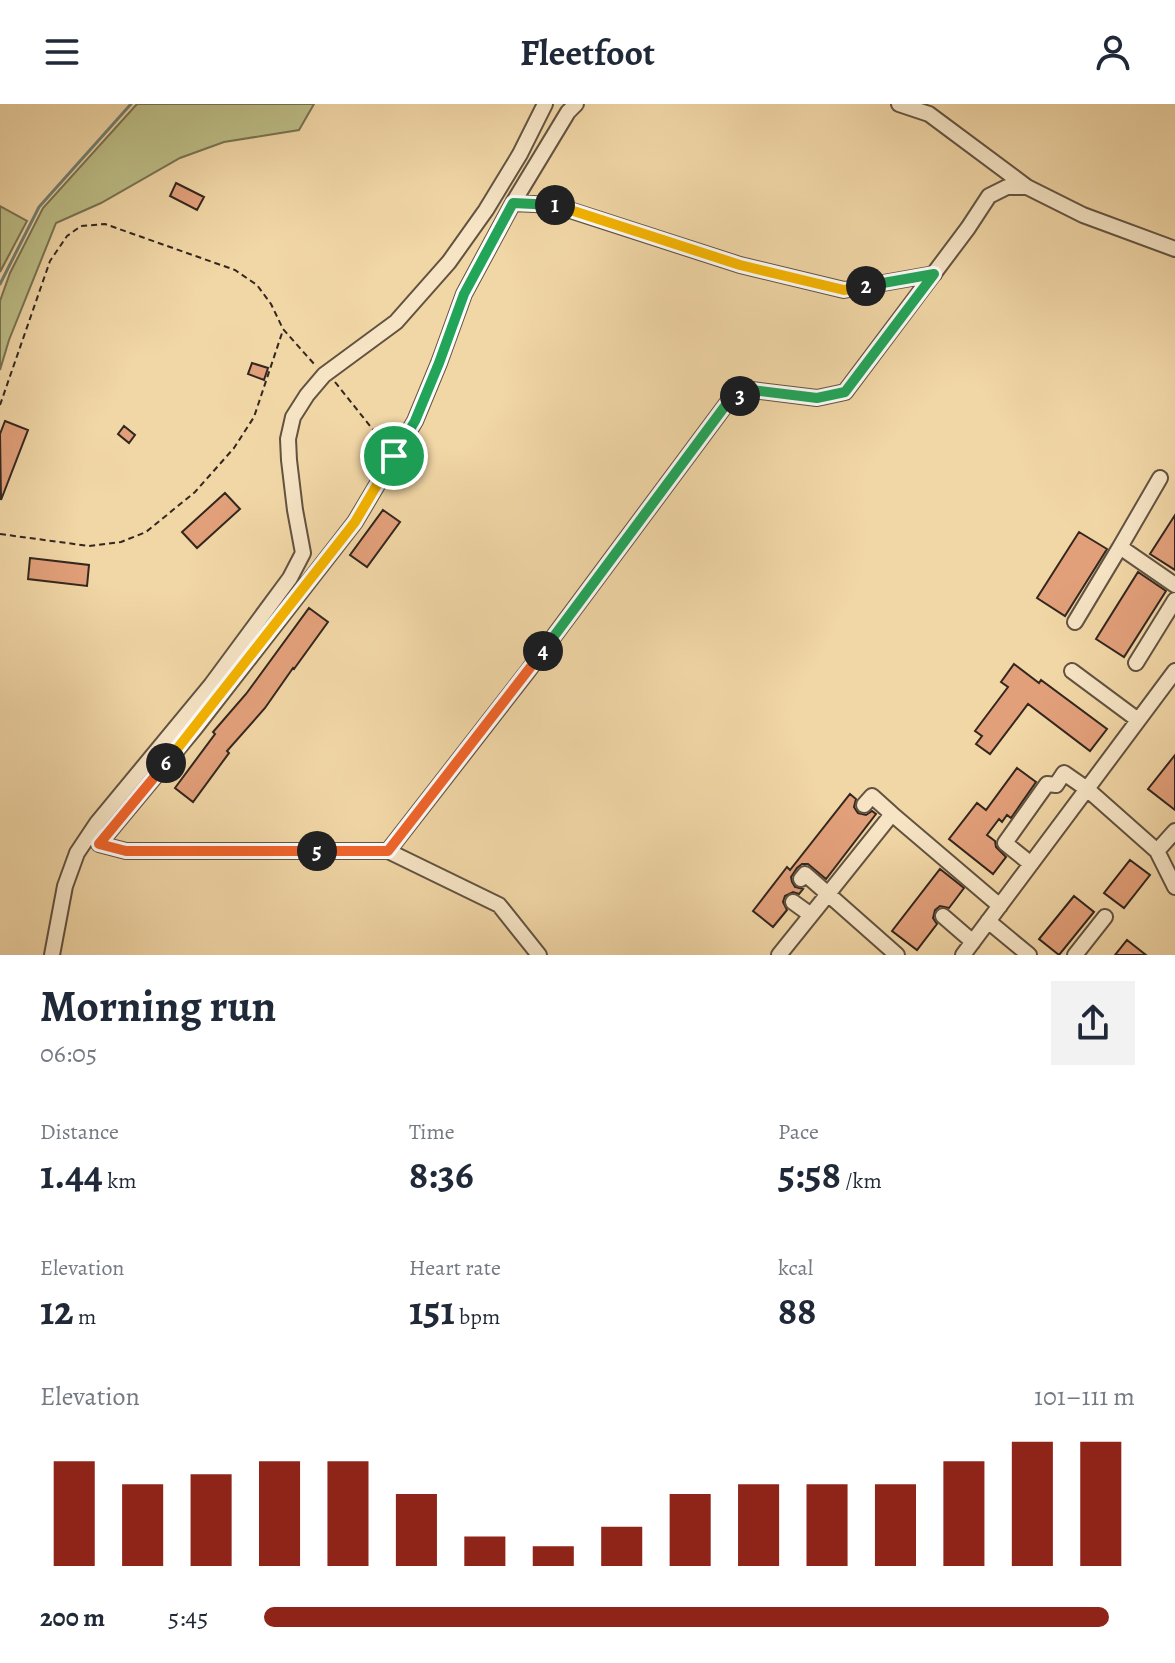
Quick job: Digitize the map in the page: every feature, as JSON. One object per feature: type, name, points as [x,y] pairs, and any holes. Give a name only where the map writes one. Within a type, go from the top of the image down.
[{"type":"street","points":[[52,955],[65,886],[77,853],[97,823],[211,685],[299,565],[303,553],[288,439],[293,417],[324,375],[396,322],[434,281],[486,210],[520,154],[545,104]]},
{"type":"street","points":[[539,955],[499,905],[388,851],[126,851],[99,844],[196,727],[355,522],[415,421],[464,294],[513,203],[568,112],[576,104]]},
{"type":"street","points":[[899,104],[929,114],[1027,187],[1083,215],[1175,249]]},
{"type":"street","points":[[388,851],[528,671],[728,402],[752,390],[817,398],[845,392],[989,196],[1007,187],[1027,187]]},
{"type":"street","points":[[513,203],[554,205],[740,265],[844,290],[934,274]]},
{"type":"street","points":[[1075,622],[1160,478]]},
{"type":"street","points":[[1120,547],[1175,585]]},
{"type":"street","points":[[1136,663],[1175,600]]},
{"type":"street","points":[[1072,671],[1138,720]]},
{"type":"street","points":[[963,955],[1175,671]]},
{"type":"street","points":[[1031,864],[1005,843],[1047,784],[1056,785],[1064,773],[1087,789],[1157,851],[1175,887]]},
{"type":"street","points":[[864,805],[872,796],[1000,906]]},
{"type":"street","points":[[779,955],[892,814]]},
{"type":"street","points":[[1157,851],[1175,831]]},
{"type":"street","points":[[801,879],[805,874],[897,955]]},
{"type":"street","points":[[793,902],[811,915]]},
{"type":"street","points":[[943,916],[973,942]]},
{"type":"street","points":[[1075,955],[1105,917]]},
{"type":"street","points":[[988,921],[1029,955]]},
{"type":"path","points":[[0,405],[50,261],[67,236],[81,226],[105,224],[235,270],[257,285],[283,329],[324,375],[338,385],[394,456]]},
{"type":"path","points":[[0,534],[89,546],[121,542],[146,532],[195,492],[234,448],[254,417],[283,329]]},
{"type":"green space","points":[[137,104],[314,104],[299,130],[224,142],[180,158],[101,203],[56,223],[0,370],[0,301],[10,273],[43,208]]},
{"type":"green space","points":[[0,206],[27,221],[0,272]]},
{"type":"building","points":[[176,183],[204,197],[197,210],[170,196]]},
{"type":"building","points":[[252,363],[268,368],[264,380],[248,374]]},
{"type":"building","points":[[5,421],[28,430],[1,500],[0,434]]},
{"type":"building","points":[[124,426],[135,435],[129,443],[118,434]]},
{"type":"building","points":[[225,493],[240,509],[197,548],[182,532]]},
{"type":"building","points":[[383,510],[400,522],[367,567],[350,555]]},
{"type":"building","points":[[1175,515],[1175,570],[1150,554]]},
{"type":"building","points":[[1079,532],[1107,549],[1065,616],[1037,598]]},
{"type":"building","points":[[30,558],[89,565],[87,586],[28,579]]},
{"type":"building","points":[[1138,572],[1166,591],[1124,657],[1096,639]]},
{"type":"building","points":[[309,608],[328,622],[265,708],[227,751],[229,753],[193,802],[175,788],[215,734],[213,732],[246,694]]},
{"type":"building","points":[[1014,664],[1107,729],[1090,751],[1028,704],[990,754],[976,744],[982,736],[975,731],[1008,687],[1001,682]]},
{"type":"building","points":[[1175,755],[1175,810],[1148,789]]},
{"type":"building","points":[[1017,768],[1036,782],[1011,818],[1007,815],[1002,822],[999,819],[987,835],[1006,857],[993,874],[949,839],[977,803],[986,810]]},
{"type":"building","points":[[850,794],[856,799],[854,807],[858,813],[866,815],[872,811],[876,814],[826,879],[808,864],[797,868],[791,877],[792,882],[795,887],[803,889],[799,894],[793,892],[785,896],[783,902],[787,910],[773,927],[753,911]]},
{"type":"building","points":[[1130,860],[1150,875],[1124,908],[1104,893]]},
{"type":"building","points":[[940,869],[964,888],[949,908],[940,906],[935,910],[933,918],[937,924],[917,950],[892,931]]},
{"type":"building","points":[[1074,896],[1094,912],[1059,955],[1039,939]]},
{"type":"building","points":[[1127,940],[1146,955],[1115,955]]},
{"type":"waterway","points":[[0,284],[39,207],[131,104]]},
{"type":"route","points":[[513,203],[554,205],[740,265],[844,290],[934,274],[845,392],[817,398],[752,390],[728,402],[528,671],[388,851],[126,851],[99,844],[196,727],[355,522],[394,456],[415,421],[464,294],[513,203]]}]
